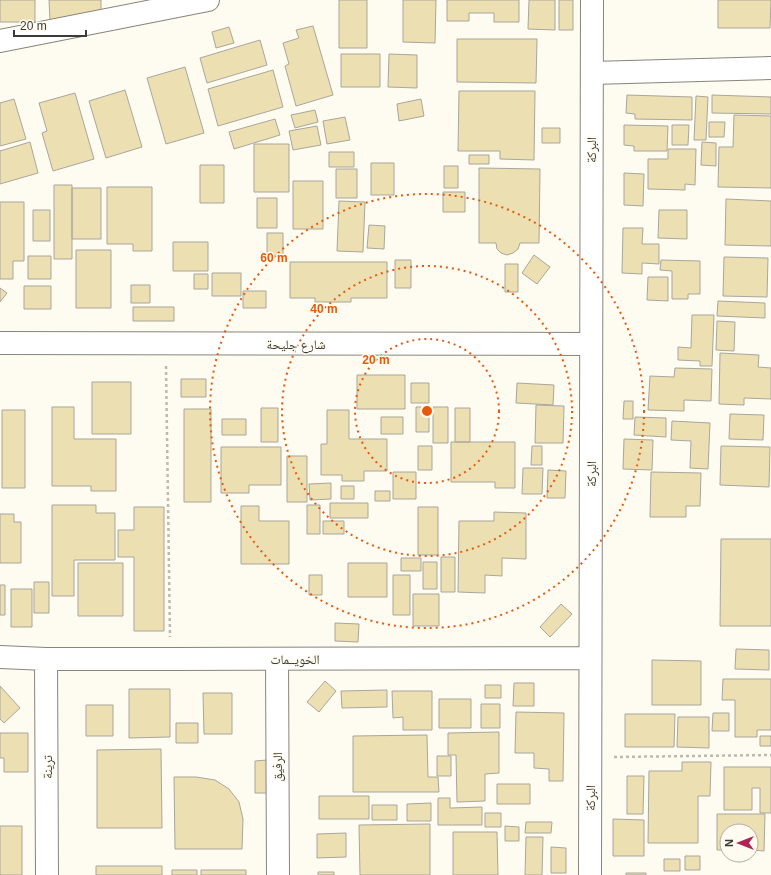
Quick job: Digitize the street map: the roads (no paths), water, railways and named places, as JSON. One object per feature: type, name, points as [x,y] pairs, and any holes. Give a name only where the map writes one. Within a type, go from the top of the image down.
[{"type":"street","points":[[0,41],[121,8],[208,0]]},
{"type":"street","name":"البركة","points":[[590,875],[592,0]]},
{"type":"street","points":[[592,73],[771,68]]},
{"type":"street","name":"شارع جليحة","points":[[0,343],[591,344]]},
{"type":"street","name":"الخويــمات","points":[[0,657],[46,659],[590,658]]},
{"type":"street","name":"ترينة","points":[[46,659],[47,875]]},
{"type":"street","name":"الرفيق","points":[[276,659],[278,875]]}]
